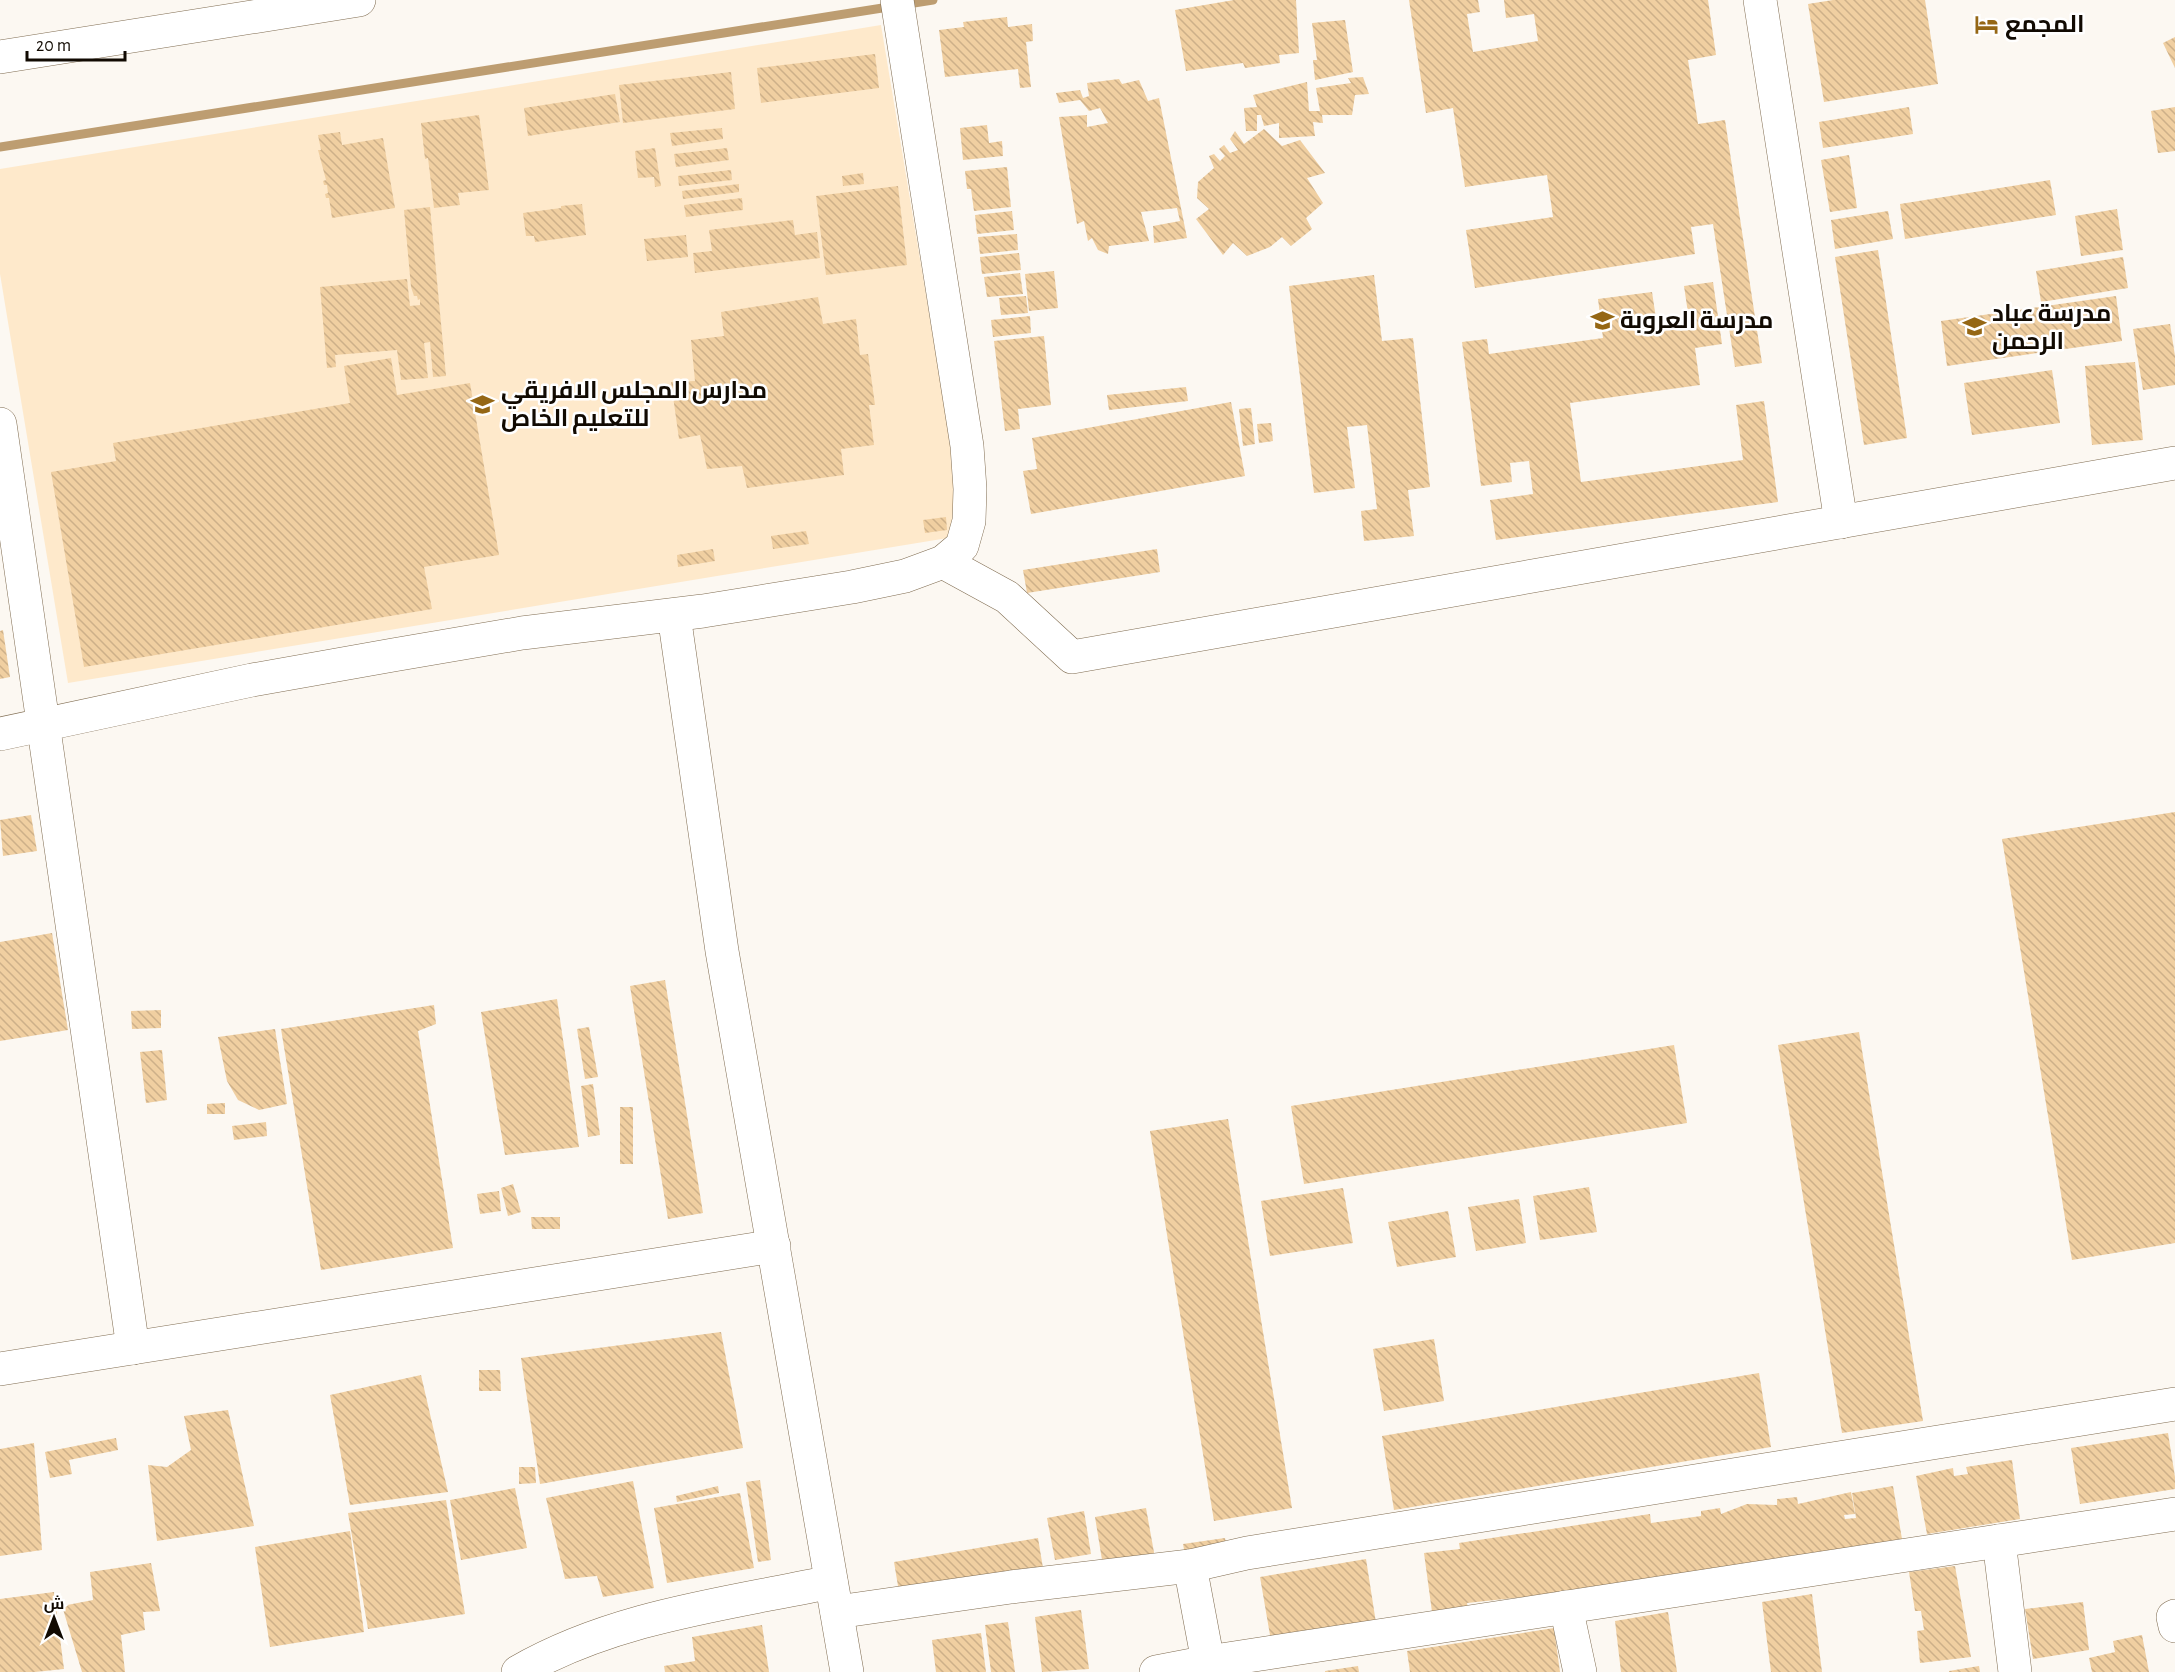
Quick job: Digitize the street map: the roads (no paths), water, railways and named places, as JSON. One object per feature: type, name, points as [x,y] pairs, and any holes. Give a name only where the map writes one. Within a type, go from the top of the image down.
[{"type":"street","points":[[0,57],[359,0]]},
{"type":"street","points":[[0,734],[252,680],[474,641],[543,630],[674,615],[852,588],[904,576],[944,562],[962,546],[969,521],[970,489],[967,446],[897,0]]},
{"type":"street","points":[[1760,0],[1841,522]]},
{"type":"street","points":[[0,424],[133,1348]]},
{"type":"street","points":[[944,562],[1007,597],[1072,657],[2175,464]]},
{"type":"street","points":[[674,615],[722,951],[847,1672]]},
{"type":"street","points":[[0,1369],[774,1246]]},
{"type":"street","points":[[518,1672],[584,1640],[647,1620],[834,1597],[1011,1587],[1190,1566],[1247,1553],[2175,1404]]},
{"type":"street","points":[[1156,1672],[1208,1667],[1566,1607],[2175,1514]]},
{"type":"street","points":[[1999,1540],[2015,1672]]},
{"type":"street","points":[[1190,1566],[1208,1667]]},
{"type":"street","points":[[1566,1607],[1580,1672]]},
{"type":"street","points":[[2175,1616],[2173,1617],[2175,1626]]},
{"type":"waterway","points":[[0,147],[933,0]]},
{"type":"place","name":"المجمع","points":[[1987,24]]},
{"type":"place","name":"مدرسة العروبة","points":[[1602,320]]},
{"type":"place","name":"مدرسة عباد الرحمن","points":[[1974,327]]},
{"type":"place","name":"مدارس المجلس الافريقي للتعليم الخاص","points":[[483,404]]}]
